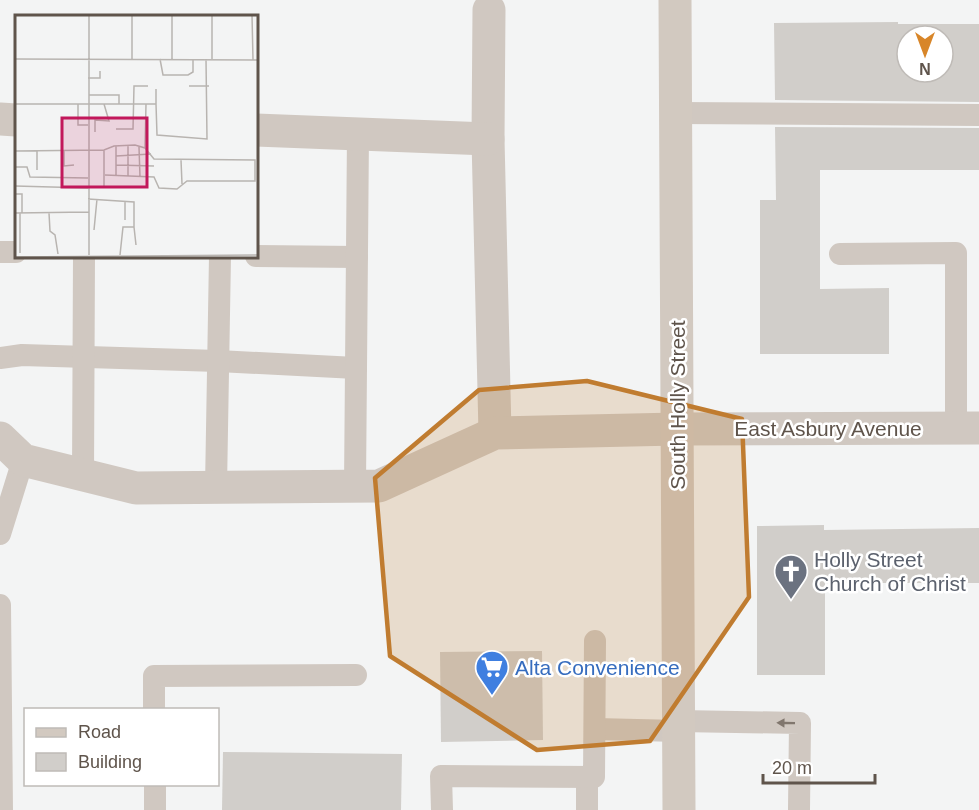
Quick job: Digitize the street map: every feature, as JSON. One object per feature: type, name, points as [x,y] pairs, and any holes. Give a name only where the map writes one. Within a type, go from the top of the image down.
[{"type":"main road","name":"South Holly Street","points":[[675,0],[679,810]]},
{"type":"street","points":[[0,438],[23,460],[136,488],[379,486],[495,433],[488,139],[489,10]]},
{"type":"street","points":[[0,119],[15,120]]},
{"type":"street","points":[[258,130],[488,139]]},
{"type":"street","name":"East Asbury Avenue","points":[[495,433],[677,429],[968,428]]},
{"type":"lane","points":[[676,113],[979,115]]},
{"type":"lane","points":[[355,486],[357,133]]},
{"type":"lane","points":[[840,254],[956,253],[968,428]]},
{"type":"lane","points":[[258,256],[357,257]]},
{"type":"lane","points":[[83,475],[84,258]]},
{"type":"lane","points":[[216,487],[220,258]]},
{"type":"lane","points":[[0,358],[22,355],[356,368]]},
{"type":"lane","points":[[0,534],[23,460]]},
{"type":"lane","points":[[0,605],[2,810]]},
{"type":"lane","points":[[441,810],[441,776],[594,777],[595,641]]},
{"type":"lane","points":[[154,708],[154,676],[356,675]]},
{"type":"lane","points":[[595,729],[800,723],[799,810]]},
{"type":"lane","points":[[587,777],[587,810]]},
{"type":"lane","points":[[155,786],[155,810]]},
{"type":"highlighted area","points":[[587,381],[742,419],[749,597],[650,741],[537,750],[390,656],[375,478],[479,390]]},
{"type":"building","points":[[898,22],[895,24],[895,84],[955,84],[955,24],[979,24],[979,102],[775,100],[774,23]]},
{"type":"building","points":[[775,127],[979,128],[979,170],[820,170],[820,289],[889,288],[889,354],[760,354],[760,200],[776,200]]},
{"type":"building","points":[[824,525],[824,530],[979,528],[979,583],[825,583],[825,675],[757,675],[757,526]]},
{"type":"building","name":"Alta Convenience","points":[[542,651],[543,740],[441,742],[440,652]]},
{"type":"building","points":[[223,752],[402,754],[401,810],[222,810]]},
{"type":"place","name":"Holly Street Church of Christ","points":[[791,600]]},
{"type":"place","name":"Alta Convenience","points":[[492,696]]}]
